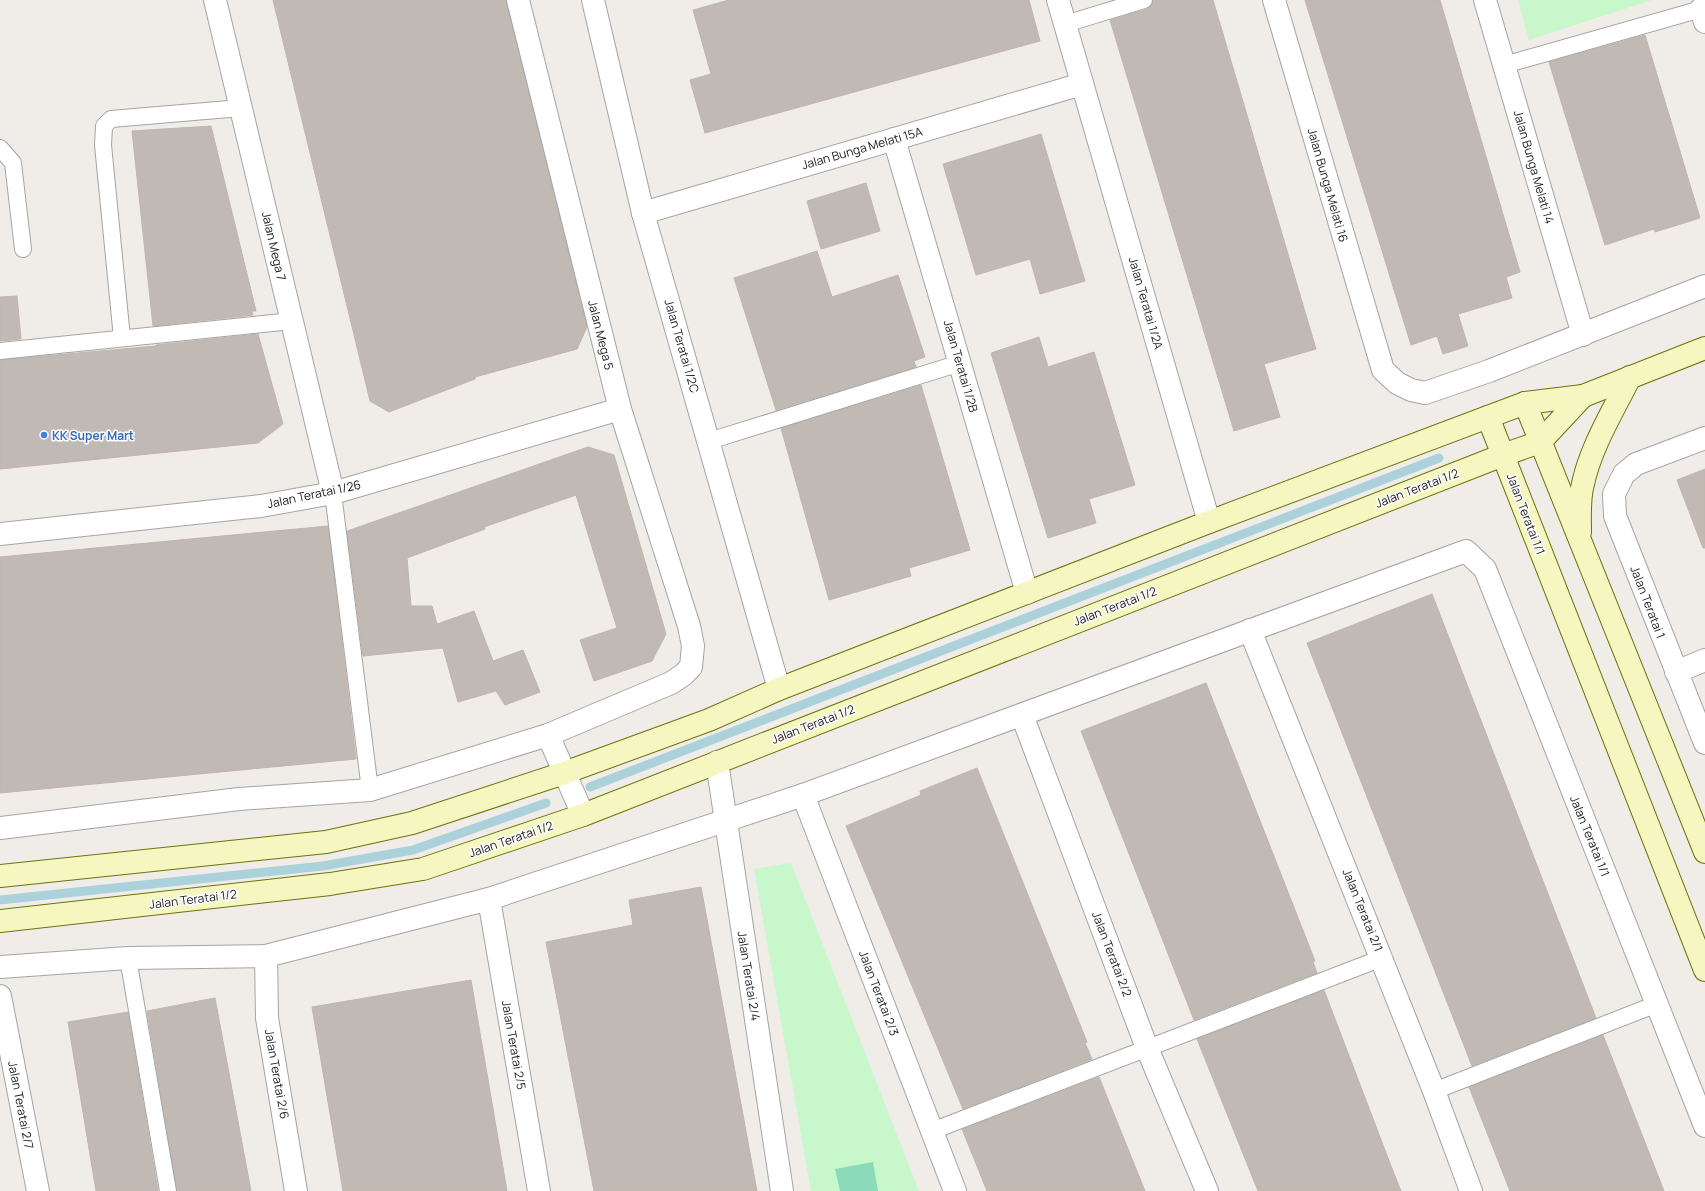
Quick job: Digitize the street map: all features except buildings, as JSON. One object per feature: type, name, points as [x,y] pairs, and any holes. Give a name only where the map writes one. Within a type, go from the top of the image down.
[{"type":"main road","name":"Jalan Teratai 1/2","points":[[0,876],[326,842],[412,823],[564,773],[709,720],[779,689],[1209,522],[1525,403],[1583,396],[1705,348]]},
{"type":"main road","points":[[1580,542],[1581,490],[1589,461],[1598,439],[1630,377]]},
{"type":"main road","name":"Jalan Teratai 1/2","points":[[0,921],[330,884],[423,869],[583,815],[1503,455],[1540,442],[1583,396]]},
{"type":"main road","points":[[1525,403],[1705,852]]},
{"type":"main road","name":"Jalan Teratai 1/1","points":[[1488,417],[1705,970]]},
{"type":"street","name":"Jalan Mega 7","points":[[215,0],[333,493]]},
{"type":"street","name":"Jalan Mega 5","points":[[518,0],[620,409],[689,626],[693,646],[691,667],[683,675],[671,683],[548,735]]},
{"type":"street","name":"Jalan Teratai 1/2C","points":[[593,0],[643,213],[779,689]]},
{"type":"street","name":"Jalan Teratai 1/2A","points":[[1058,0],[1209,522]]},
{"type":"street","name":"Jalan Bunga Melati 16","points":[[1274,0],[1383,370],[1397,383],[1411,390],[1425,393],[1583,335]]},
{"type":"street","name":"Jalan Bunga Melati 14","points":[[1485,0],[1583,335]]},
{"type":"street","name":"Jalan Bunga Melati 15A","points":[[643,213],[1082,84]]},
{"type":"street","name":"Jalan Teratai 1/2B","points":[[894,139],[1027,593]]},
{"type":"street","points":[[1583,335],[1705,286]]},
{"type":"street","name":"Jalan Teratai 1/26","points":[[0,534],[261,506],[333,493],[620,409]]},
{"type":"street","name":"Jalan Teratai 1","points":[[1705,438],[1636,464],[1624,474],[1614,494],[1615,516],[1705,743]]},
{"type":"street","name":"Jalan Teratai 1/1","points":[[1250,630],[1466,551],[1485,570],[1705,1126]]},
{"type":"street","points":[[0,967],[128,958],[266,956],[489,899],[803,795],[1250,630]]},
{"type":"street","name":"Jalan Teratai 2/1","points":[[1250,630],[1382,958],[1471,1191]]},
{"type":"street","points":[[1676,672],[1705,660]]},
{"type":"street","name":"Jalan Teratai 2/2","points":[[1022,715],[1147,1048],[1207,1191]]},
{"type":"street","points":[[0,828],[239,799],[370,790],[548,735],[583,815]]},
{"type":"street","name":"Jalan Teratai 2/4","points":[[717,762],[782,1191]]},
{"type":"street","name":"Jalan Teratai 2/3","points":[[803,795],[955,1191]]},
{"type":"street","name":"Jalan Teratai 2/5","points":[[489,899],[539,1191]]},
{"type":"street","name":"Jalan Teratai 2/6","points":[[266,956],[267,1018],[296,1191]]},
{"type":"street","name":"Jalan Teratai 2/7","points":[[0,996],[38,1191]]},
{"type":"lane","points":[[1065,24],[1144,0]]},
{"type":"lane","points":[[1504,66],[1704,13]]},
{"type":"lane","points":[[122,338],[103,145],[104,126],[111,119],[241,108]]},
{"type":"lane","points":[[0,148],[13,162],[23,248]]},
{"type":"lane","points":[[0,351],[292,321]]},
{"type":"lane","points":[[709,441],[960,363]]},
{"type":"lane","points":[[333,493],[370,790]]},
{"type":"lane","points":[[128,958],[168,1191]]},
{"type":"lane","points":[[932,1131],[1382,958]]},
{"type":"lane","points":[[1434,1091],[1656,1004]]},
{"type":"green space","points":[[1518,0],[1652,0],[1529,40]]},
{"type":"green space","points":[[791,863],[919,1191],[811,1191],[754,869]]},
{"type":"green space","points":[[873,1162],[878,1191],[840,1191],[835,1169]]},
{"type":"waterway","points":[[590,787],[1439,458]]},
{"type":"waterway","points":[[0,900],[323,866],[413,850],[546,803]]},
{"type":"place","name":"KK Super Mart","points":[[44,435]]}]
